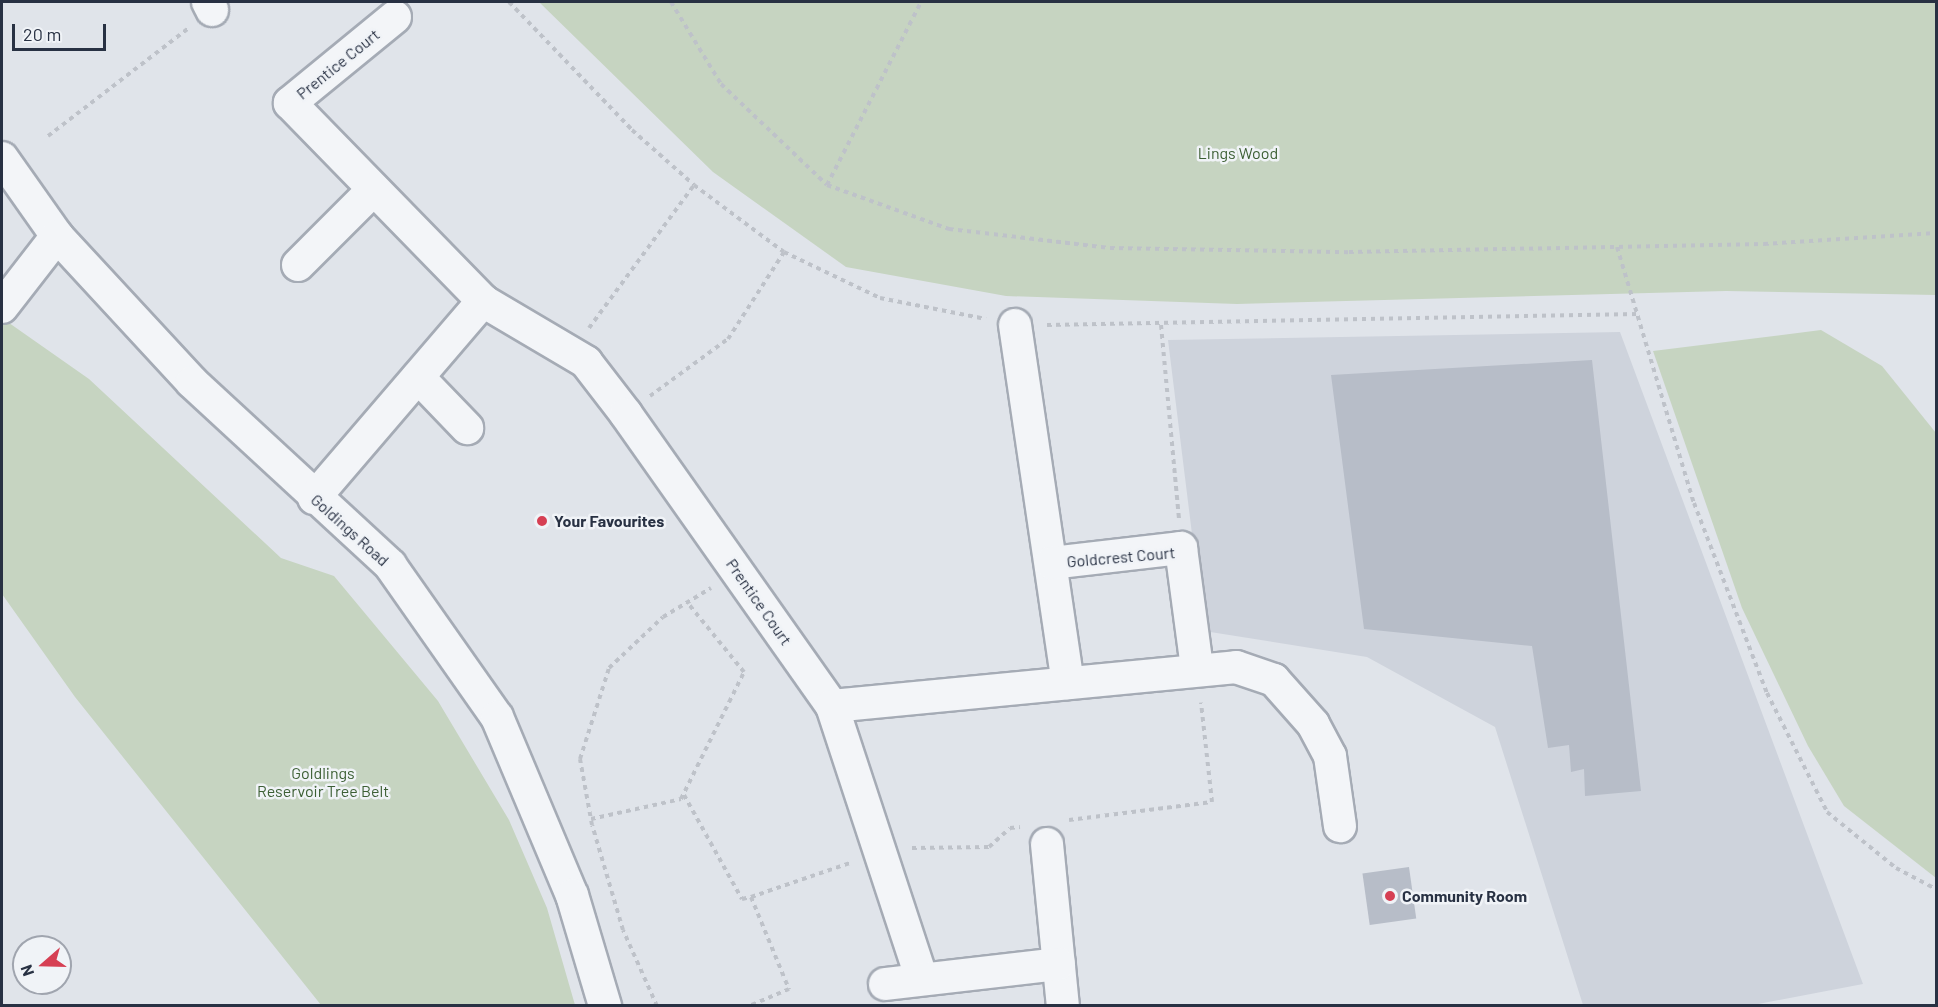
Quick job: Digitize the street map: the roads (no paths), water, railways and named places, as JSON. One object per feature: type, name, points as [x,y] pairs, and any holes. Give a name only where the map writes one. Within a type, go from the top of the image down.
[{"type":"street","name":"Prentice Court","points":[[395,17],[290,103],[483,301],[586,362],[626,414],[832,706],[922,979]]},
{"type":"street","name":"Goldings Road","points":[[2,158],[57,236],[192,382],[314,498],[390,565],[497,717],[572,895],[605,1005]]},
{"type":"street","points":[[298,265],[374,189]]},
{"type":"street","points":[[2,307],[57,236]]},
{"type":"street","points":[[314,498],[483,301]]},
{"type":"street","name":"Goldcrest Court","points":[[1015,325],[1068,683]]},
{"type":"street","points":[[418,377],[467,428]]},
{"type":"street","name":"Goldcrest Court","points":[[1051,563],[1181,548],[1197,668]]},
{"type":"street","points":[[832,706],[1197,668],[1236,667],[1274,680],[1313,724],[1330,756],[1340,826]]},
{"type":"street","points":[[1047,844],[1063,1005]]},
{"type":"street","points":[[885,984],[1059,964]]},
{"type":"place","name":"Your Favourites","points":[[542,521]]},
{"type":"place","name":"Community Room","points":[[1390,896]]},
{"type":"park label","name":"Lings Wood","points":[[1238,153]]},
{"type":"park label","name":"Goldlings Reservoir Tree Belt","points":[[323,782]]}]
